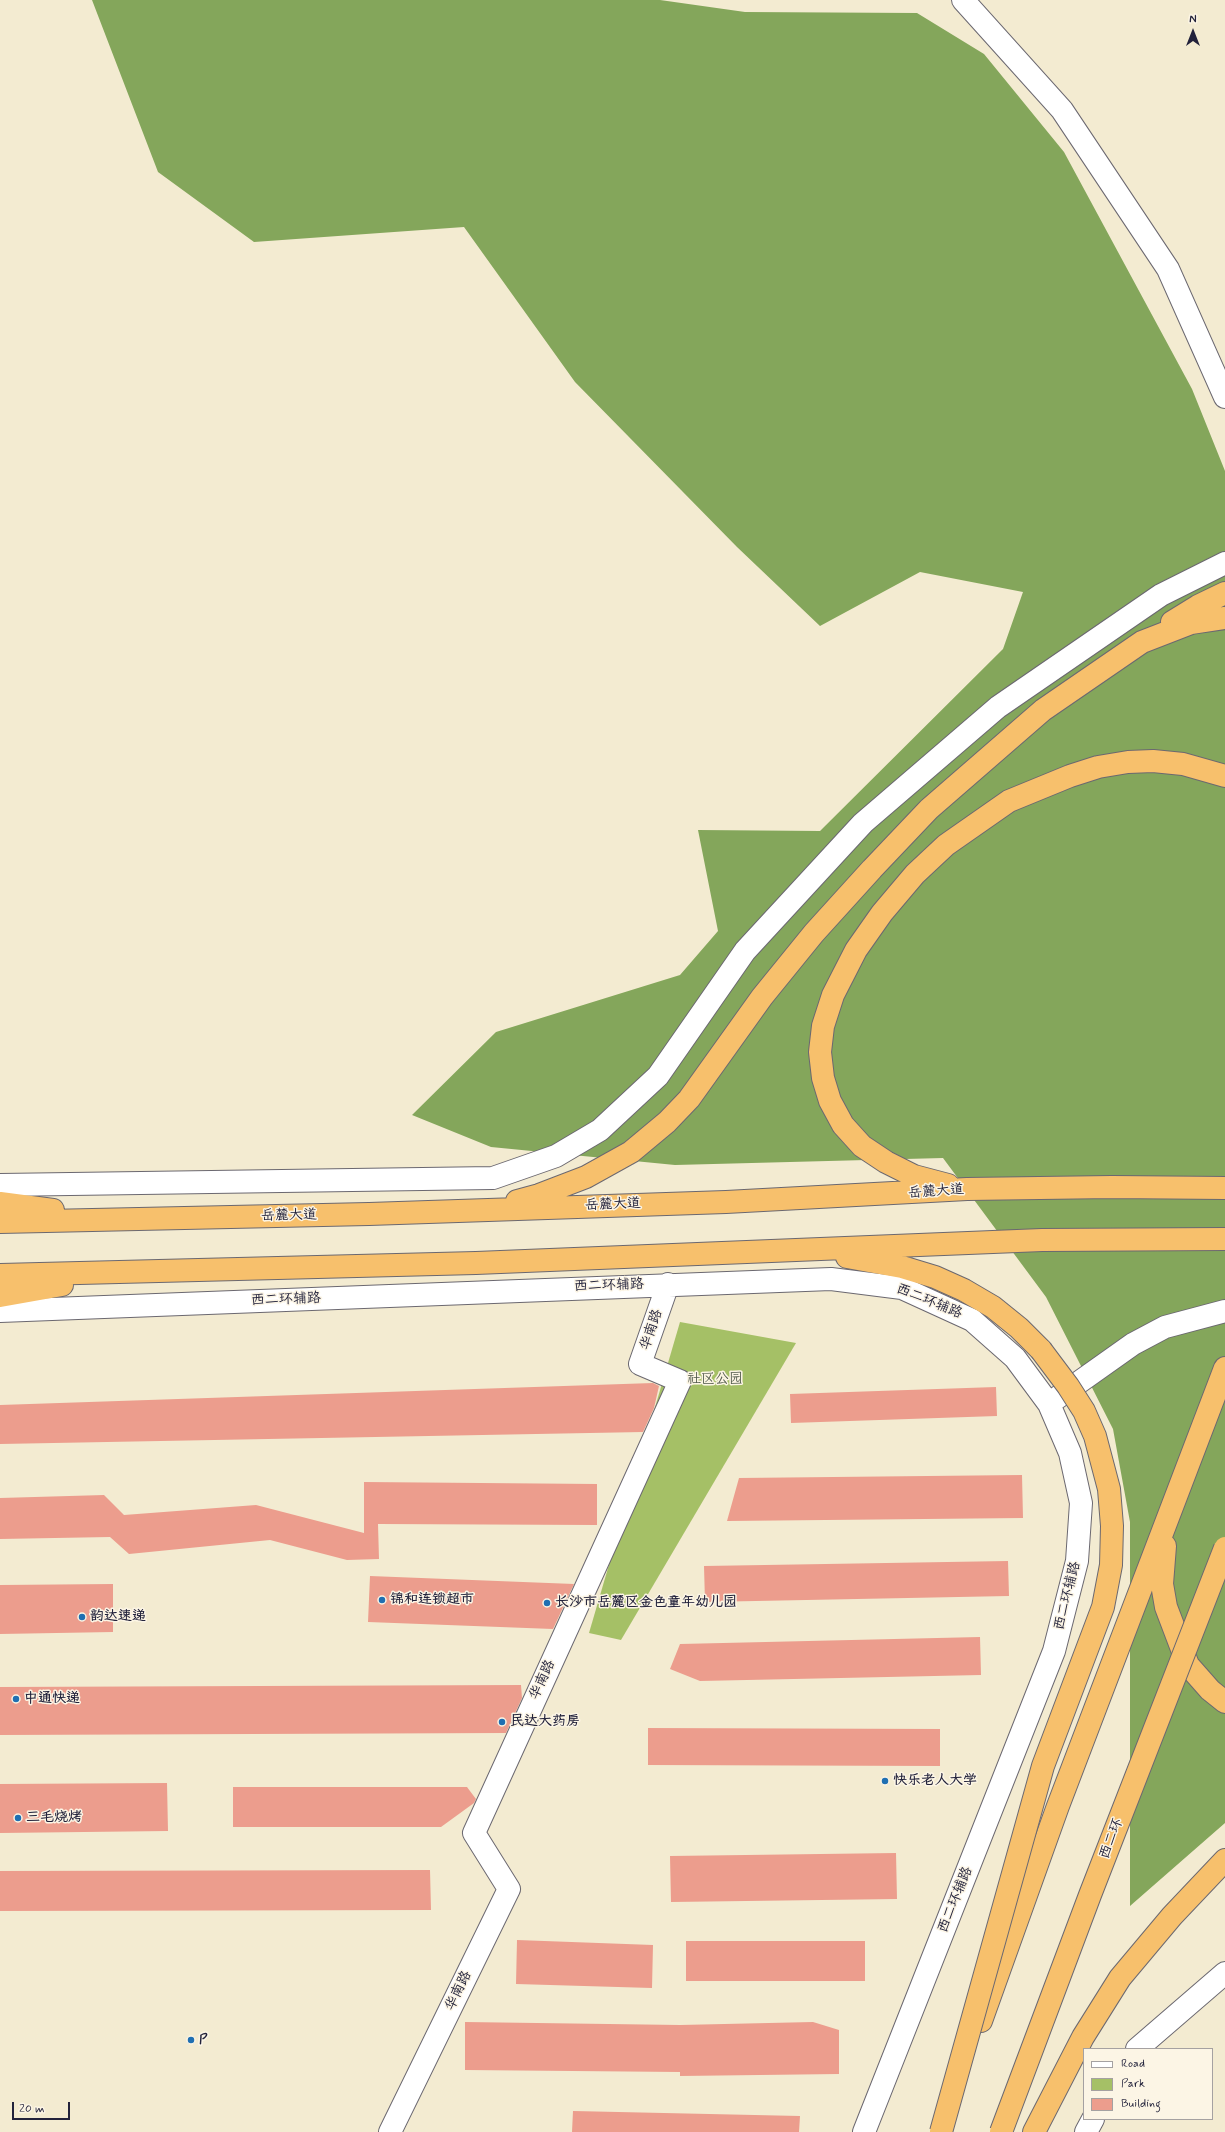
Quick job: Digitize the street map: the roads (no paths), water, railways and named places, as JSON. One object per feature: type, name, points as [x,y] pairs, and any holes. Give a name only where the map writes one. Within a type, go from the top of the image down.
[{"type":"highway","points":[[478,1211],[538,1195],[586,1177],[631,1152],[667,1122],[689,1099],[726,1051],[762,998],[814,933],[929,809],[1044,710],[1142,642],[1198,606],[1224,593]]},
{"type":"highway","points":[[1142,642],[1191,622],[1225,618]]},
{"type":"highway","points":[[967,1190],[914,1176],[886,1162],[862,1146],[843,1125],[830,1101],[823,1078],[820,1052],[823,1026],[833,995],[852,957],[882,913],[915,874],[946,845],[1009,801],[1039,787],[1098,767],[1128,762],[1153,761],[1183,764],[1225,776]]},
{"type":"highway","name":"岳麓大道","points":[[0,1222],[478,1211],[726,1202],[967,1190],[1112,1187],[1225,1188]]},
{"type":"highway","points":[[0,1203],[130,1219]]},
{"type":"highway","points":[[0,1275],[476,1264],[798,1249],[1042,1240],[1225,1240]]},
{"type":"highway","points":[[798,1249],[864,1259],[935,1277],[964,1290],[993,1307],[1019,1328],[1041,1350],[1068,1386],[1084,1411],[1095,1436],[1109,1489],[1112,1526],[1111,1565],[1103,1607],[1043,1766],[941,2132]]},
{"type":"highway","points":[[0,1296],[134,1273]]},
{"type":"highway","points":[[941,2132],[1058,1806],[1171,1514],[1225,1368]]},
{"type":"highway","points":[[1171,1514],[1164,1551],[1162,1584],[1166,1607],[1188,1665],[1210,1690],[1225,1702]]},
{"type":"highway","name":"西二环","points":[[1005,2126],[1088,1902],[1225,1548]]},
{"type":"highway","points":[[1034,2132],[1083,2037],[1120,1978],[1172,1916],[1225,1860]]},
{"type":"street","points":[[963,0],[1062,110],[1168,269],[1225,397]]},
{"type":"street","points":[[0,1185],[493,1178],[556,1156],[600,1130],[658,1076],[745,951],[863,823],[998,707],[1161,595],[1225,563]]},
{"type":"street","name":"西二环辅路","points":[[0,1311],[668,1284],[831,1279],[902,1288],[972,1320],[1015,1358],[1049,1404],[1070,1453],[1081,1503],[1077,1561],[1054,1651],[864,2132]]},
{"type":"street","name":"华南路","points":[[390,2132],[509,1889],[474,1833],[680,1381],[640,1364],[668,1284]]},
{"type":"street","points":[[1049,1404],[1133,1344],[1165,1327],[1225,1312]]},
{"type":"street","points":[[1138,2048],[1225,1973]]},
{"type":"street","points":[[1086,2132],[1092,2120]]},
{"type":"place","name":"锦和连锁超市","points":[[382,1600]]},
{"type":"place","name":"长沙市岳麓区金色童年幼儿园","points":[[547,1603]]},
{"type":"place","name":"韵达速递","points":[[82,1617]]},
{"type":"place","name":"中通快递","points":[[16,1699]]},
{"type":"place","name":"民达大药房","points":[[502,1722]]},
{"type":"place","name":"快乐老人大学","points":[[885,1781]]},
{"type":"place","name":"三毛烧烤","points":[[18,1818]]},
{"type":"place","name":"P","points":[[191,2040]]},
{"type":"park label","name":"社区公园","points":[[715,1380]]}]
